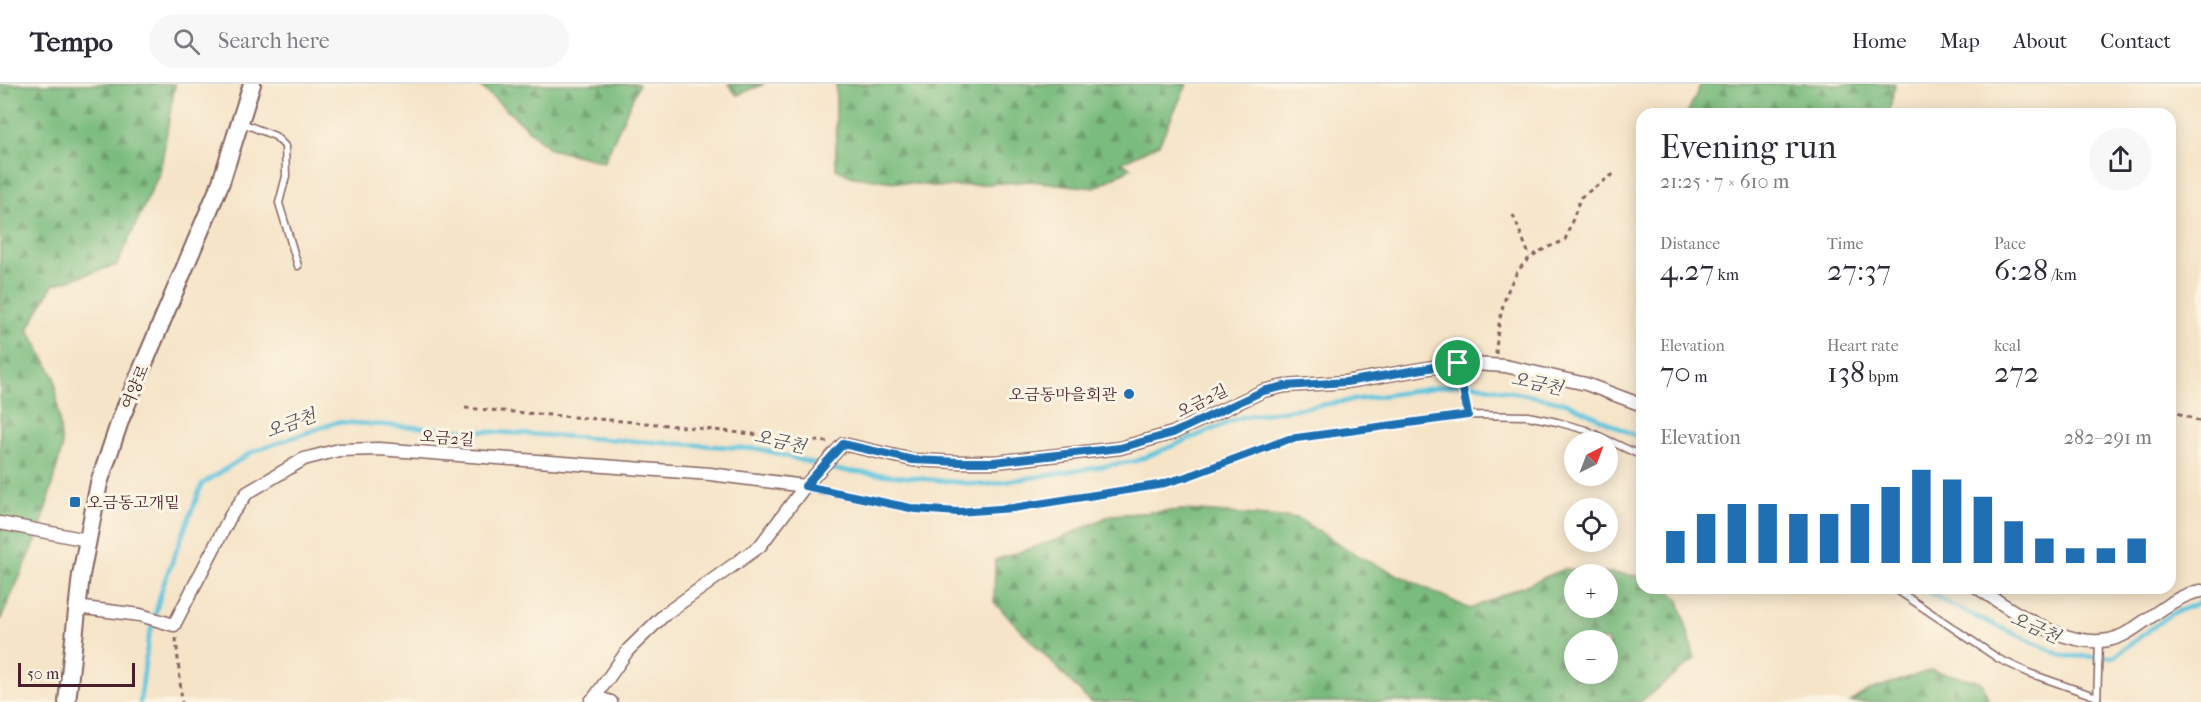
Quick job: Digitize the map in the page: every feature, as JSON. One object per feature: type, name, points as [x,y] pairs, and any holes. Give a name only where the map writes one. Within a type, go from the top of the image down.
[{"type":"street","name":"여양로","points":[[67,702],[76,607],[99,483],[117,429],[205,224],[241,123],[252,84]]},
{"type":"street","name":"오금2길","points":[[843,444],[913,460],[960,462],[994,462],[1120,448],[1173,433],[1263,391],[1285,386],[1346,382],[1458,363],[1496,364],[1586,384],[1636,403]]},
{"type":"street","points":[[611,702],[592,700],[627,650],[665,614],[760,546],[805,486],[843,444]]},
{"type":"street","name":"오금2길","points":[[174,625],[238,503],[261,482],[318,454],[339,450],[379,449],[710,474],[805,486]]},
{"type":"street","points":[[0,524],[87,540]]},
{"type":"street","points":[[1987,594],[2020,616],[2039,625],[2081,639],[2099,642],[2124,634],[2178,600],[2201,591]]},
{"type":"street","points":[[76,607],[140,615],[174,625]]},
{"type":"lane","points":[[241,123],[275,136],[285,146],[286,176],[279,203],[298,266]]},
{"type":"lane","points":[[1458,363],[1468,415]]},
{"type":"lane","points":[[805,486],[915,509],[958,512],[1013,508],[1158,485],[1289,439],[1468,415],[1528,416],[1557,422],[1586,430],[1636,453]]},
{"type":"lane","points":[[1903,594],[1999,659],[2097,700],[2099,642]]},
{"type":"path","points":[[1496,364],[1501,311],[1514,280],[1530,257],[1565,240],[1581,197],[1615,173]]},
{"type":"path","points":[[1513,215],[1530,257]]},
{"type":"path","points":[[465,408],[657,424],[843,444]]},
{"type":"path","points":[[2176,412],[2201,422]]},
{"type":"path","points":[[174,625],[182,702]]},
{"type":"green space","points":[[0,84],[175,84],[160,172],[117,265],[53,285],[28,329],[55,378],[62,448],[39,534],[0,621]]},
{"type":"green space","points":[[478,84],[639,84],[604,162],[550,149]]},
{"type":"green space","points":[[728,84],[764,84],[737,95]]},
{"type":"green space","points":[[836,84],[1187,84],[1159,144],[1121,163],[1131,168],[1095,188],[1031,181],[942,187],[853,177],[836,169]]},
{"type":"green space","points":[[1701,84],[1895,84],[1890,108],[1690,108]]},
{"type":"green space","points":[[1184,510],[1297,518],[1360,557],[1470,609],[1564,569],[1564,618],[1618,618],[1618,574],[1636,575],[1636,594],[1674,594],[1679,600],[1695,659],[1640,702],[1090,702],[994,602],[995,560],[1062,538],[1111,515]]},
{"type":"green space","points":[[1931,670],[1982,682],[1989,702],[1850,702],[1867,691]]},
{"type":"waterway","name":"오금천","points":[[140,702],[148,641],[163,585],[202,484],[252,452],[337,422],[760,449],[837,470],[985,485],[1136,461],[1242,417],[1466,383],[1567,403],[1636,436]]},
{"type":"waterway","name":"오금천","points":[[1933,594],[1949,604],[2063,656],[2113,657],[2171,614],[2201,602]]},
{"type":"place","name":"오금동마을회관","points":[[1129,394]]},
{"type":"place","name":"오금동고개밑","points":[[75,502]]},
{"type":"route","points":[[1458,363],[1468,415],[1289,439],[1158,485],[1013,508],[958,512],[915,509],[805,486],[843,444],[913,460],[960,462],[994,462],[1120,448],[1173,433],[1263,391],[1285,386],[1346,382],[1458,363]]}]
